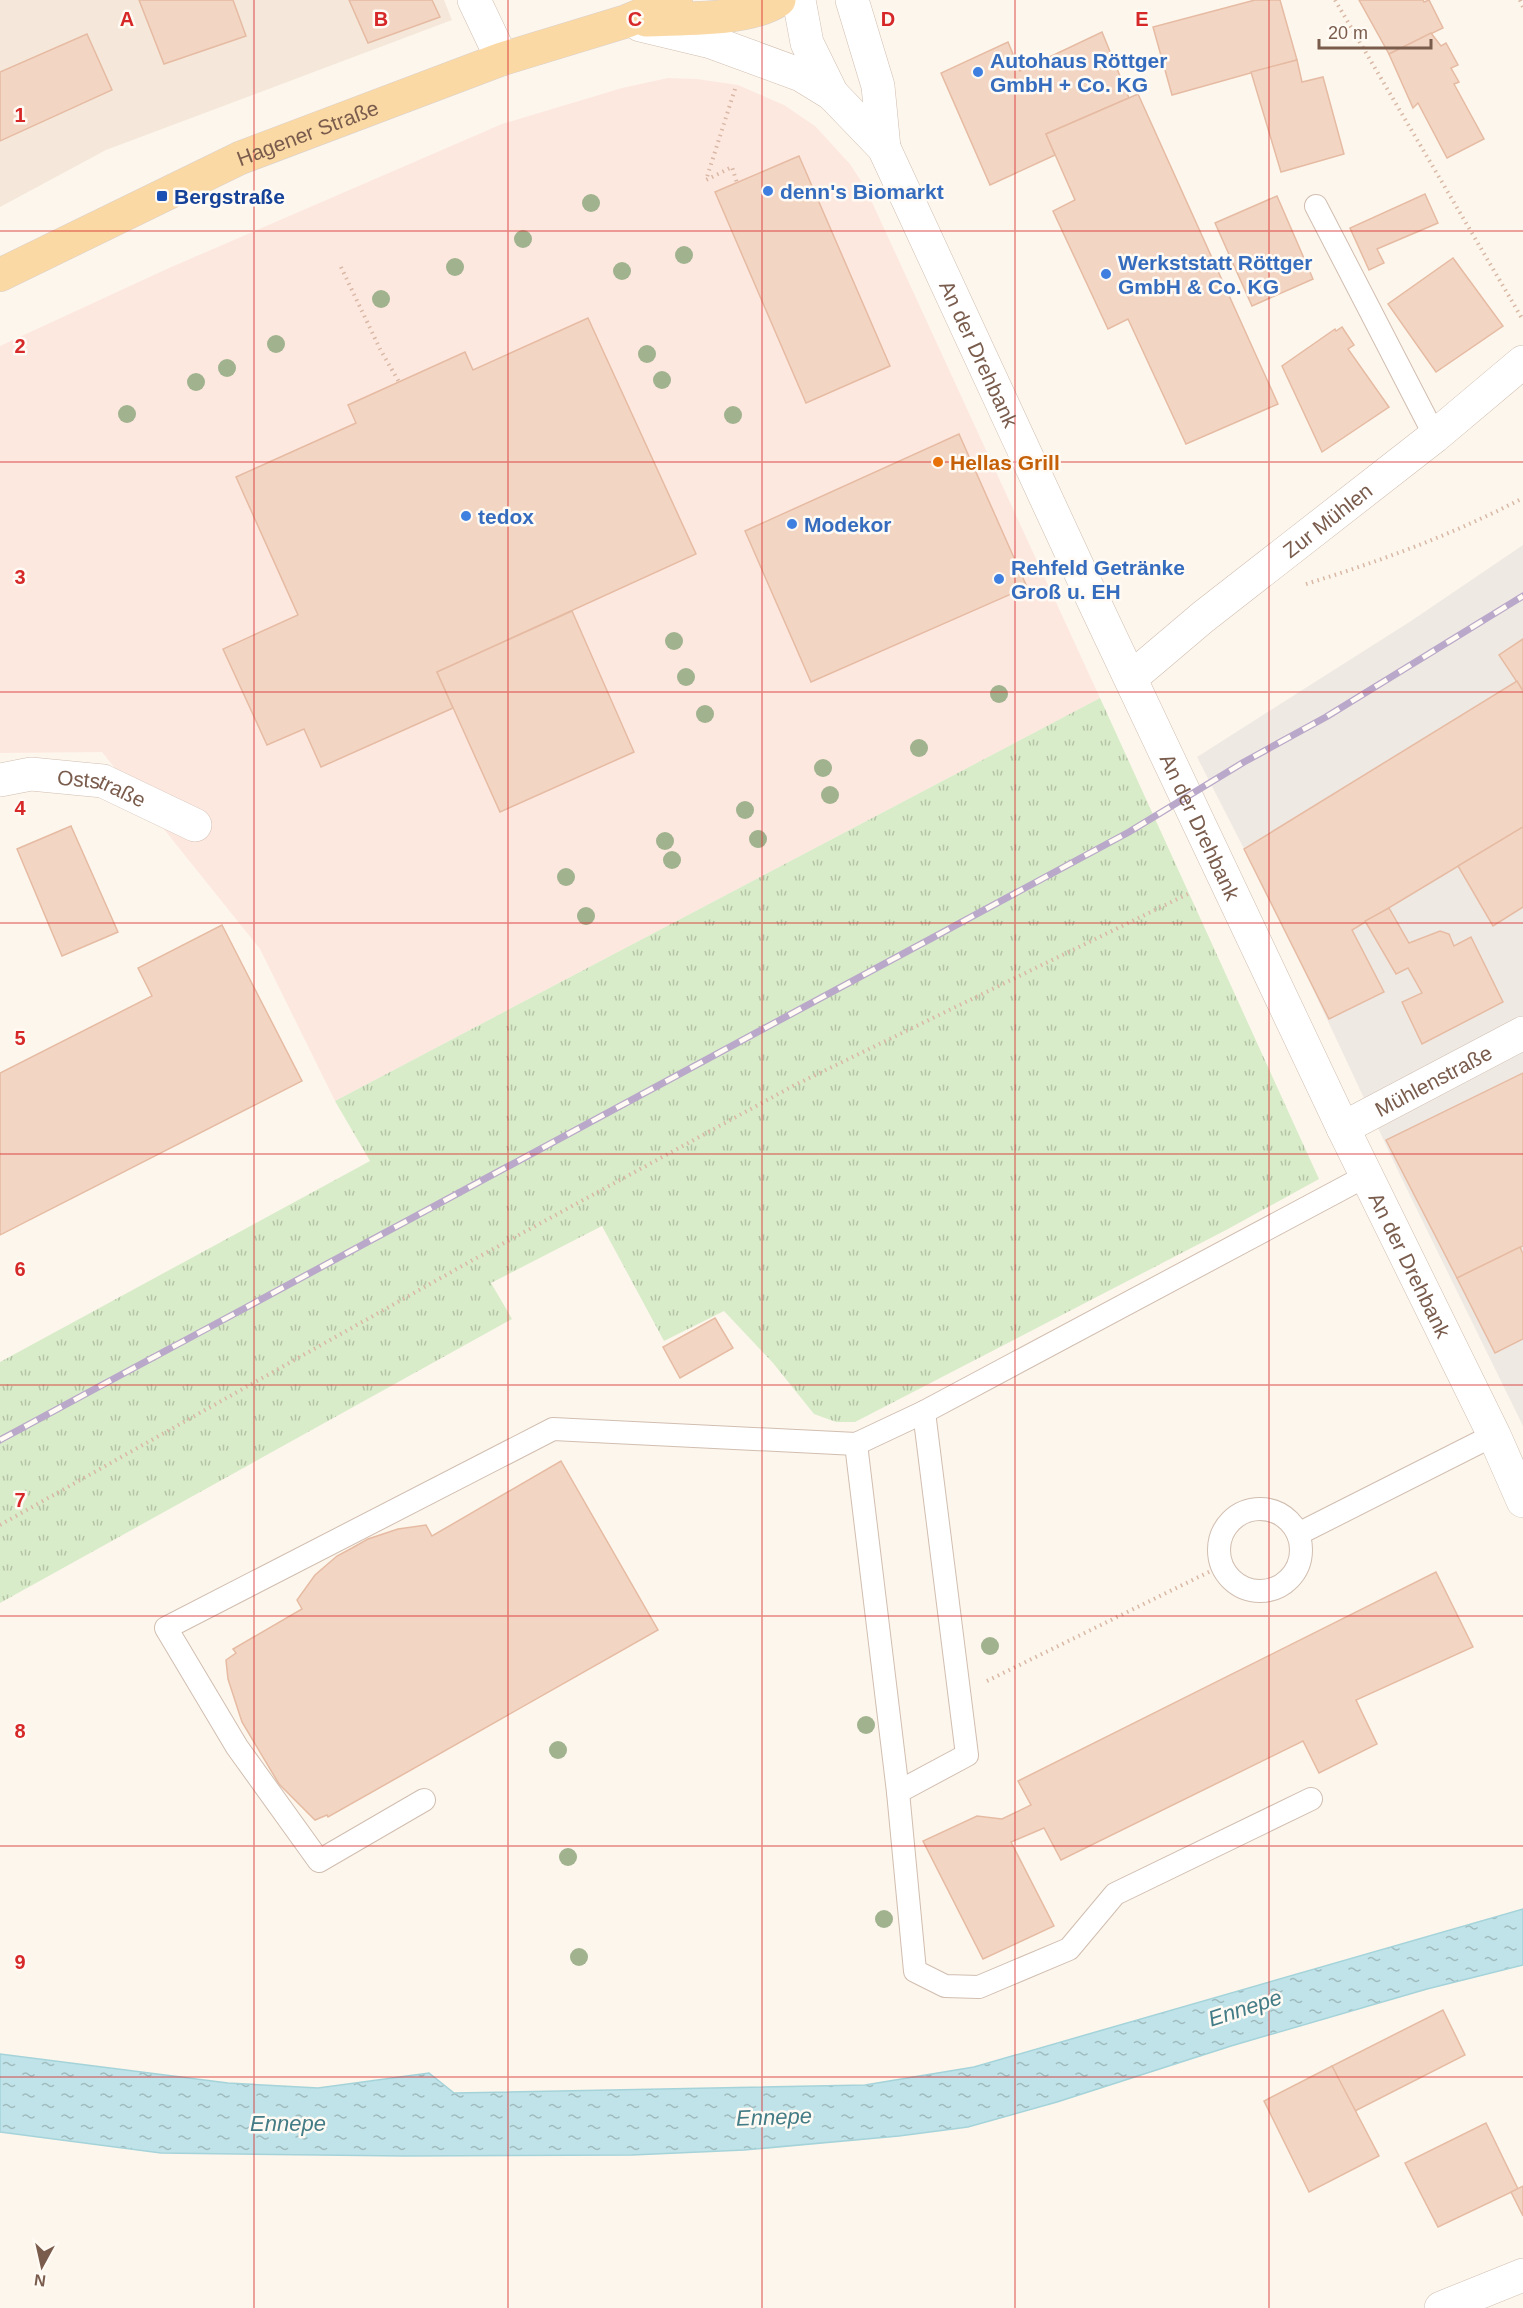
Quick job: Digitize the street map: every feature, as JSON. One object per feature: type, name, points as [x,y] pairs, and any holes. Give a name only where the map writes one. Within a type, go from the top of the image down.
[{"type":"main road","name":"Hagener Straße","points":[[0,275],[240,158],[502,59],[627,21],[676,0]]},
{"type":"main road","name":"Hagener Straße","points":[[627,21],[740,14],[779,0]]},
{"type":"street","points":[[474,0],[502,59]]},
{"type":"street","name":"An der Drehbank","points":[[799,0],[807,43],[832,94]]},
{"type":"street","name":"An der Drehbank","points":[[852,0],[878,86],[884,148]]},
{"type":"street","name":"An der Drehbank","points":[[627,21],[711,42],[801,75],[832,94],[884,148],[1342,1128],[1507,1450],[1523,1501]]},
{"type":"street","name":"Zur Mühlen","points":[[1131,678],[1203,617],[1436,436],[1523,362]]},
{"type":"street","name":"Oststraße","points":[[0,780],[31,774],[103,781],[195,825]]},
{"type":"street","name":"Mühlenstraße","points":[[1342,1128],[1523,1033]]},
{"type":"street","points":[[1441,2308],[1523,2275]]},
{"type":"lane","points":[[1316,206],[1436,436]]},
{"type":"lane","points":[[424,1800],[319,1861],[237,1747],[166,1628],[553,1429],[856,1444],[924,1412],[1366,1176]]},
{"type":"lane","points":[[898,1792],[967,1755],[924,1412]]},
{"type":"lane","points":[[856,1444],[898,1792],[915,1971],[945,1986],[979,1987],[1069,1949],[1115,1894],[1311,1799]]},
{"type":"lane","points":[[1298,1534],[1507,1450]]},
{"type":"lane","points":[[1264,1509],[1282,1515],[1298,1534],[1301,1555],[1296,1570],[1283,1584],[1264,1591],[1243,1588],[1228,1576],[1221,1566],[1219,1544],[1225,1529],[1239,1514],[1264,1509]]},
{"type":"path","points":[[1335,0],[1523,320]]},
{"type":"path","points":[[1520,0],[1523,7]]},
{"type":"path","points":[[722,126],[706,180],[732,167],[737,183]]},
{"type":"path","points":[[341,267],[380,349],[399,382]]},
{"type":"path","points":[[1302,586],[1369,565],[1486,517],[1523,498]]},
{"type":"path","points":[[0,1525],[471,1261],[793,1086],[1225,876]]},
{"type":"path","points":[[960,1695],[1221,1566]]},
{"type":"shaded area","points":[[0,0],[444,0],[452,20],[106,150],[0,207]]},
{"type":"shaded area","points":[[668,78],[697,79],[738,85],[784,105],[815,126],[850,164],[865,187],[1100,698],[335,1101],[260,949],[102,752],[0,753],[0,346],[169,268],[502,124],[622,88]]},
{"type":"shaded area","points":[[1523,545],[1523,1426],[1399,1173],[1281,921],[1197,757],[1411,621]]},
{"type":"green space","points":[[1100,698],[1319,1179],[1228,1229],[855,1422],[836,1422],[814,1414],[773,1363],[724,1311],[664,1341],[602,1226],[491,1283],[512,1319],[0,1603],[0,1362],[370,1161],[335,1101]]},
{"type":"water","name":"Ennepe","points":[[1523,1909],[1523,1965],[1427,1989],[1231,2046],[1057,2102],[968,2127],[899,2136],[744,2150],[632,2155],[404,2156],[161,2153],[0,2132],[0,2054],[228,2083],[318,2088],[429,2073],[454,2093],[865,2085],[974,2067]]},
{"type":"building","points":[[139,0],[233,0],[246,36],[164,64]]},
{"type":"building","points":[[349,0],[432,0],[440,17],[368,43]]},
{"type":"building","points":[[1255,0],[1280,0],[1297,60],[1172,95],[1153,27]]},
{"type":"building","points":[[1359,0],[1423,0],[1424,2],[1429,0],[1443,28],[1389,54]]},
{"type":"building","points":[[1102,32],[1129,98],[1046,134],[1055,155],[990,185],[941,73],[1008,42],[1020,71]]},
{"type":"building","points":[[1431,33],[1441,46],[1446,43],[1458,65],[1451,68],[1459,82],[1454,84],[1484,139],[1447,158],[1418,103],[1413,108],[1389,54]]},
{"type":"building","points":[[87,34],[112,90],[0,141],[0,72]]},
{"type":"building","points":[[1297,60],[1302,82],[1323,77],[1344,154],[1281,172],[1251,72]]},
{"type":"building","points":[[1138,94],[1278,404],[1186,444],[1128,319],[1108,329],[1053,211],[1075,200],[1046,134]]},
{"type":"building","points":[[799,156],[890,366],[806,403],[715,192]]},
{"type":"building","points":[[1425,194],[1438,223],[1377,249],[1384,263],[1369,270],[1350,228]]},
{"type":"building","points":[[1277,196],[1313,279],[1252,306],[1215,223]]},
{"type":"building","points":[[1453,258],[1503,326],[1436,372],[1388,304]]},
{"type":"building","name":"tedox","points":[[588,318],[696,554],[437,672],[453,708],[321,767],[304,729],[267,745],[223,649],[298,615],[236,477],[356,423],[348,405],[465,352],[473,370]]},
{"type":"building","points":[[1342,327],[1354,345],[1348,349],[1389,407],[1322,452],[1282,366],[1335,329],[1336,331]]},
{"type":"building","points":[[959,434],[1027,587],[811,682],[745,531]]},
{"type":"building","points":[[572,611],[634,752],[500,812],[437,672]]},
{"type":"building","points":[[1523,639],[1523,691],[1499,655]]},
{"type":"building","points":[[1517,681],[1523,691],[1523,827],[1352,930],[1384,992],[1329,1019],[1244,849]]},
{"type":"building","points":[[71,826],[118,932],[62,956],[17,849]]},
{"type":"building","points":[[1523,827],[1523,907],[1493,926],[1458,866]]},
{"type":"building","points":[[1389,908],[1409,943],[1440,931],[1449,934],[1454,946],[1471,937],[1503,1002],[1422,1044],[1402,1002],[1422,993],[1408,968],[1396,974],[1365,921]]},
{"type":"building","points":[[222,925],[302,1081],[0,1235],[0,1073],[152,996],[138,968]]},
{"type":"building","points":[[1523,1073],[1523,1246],[1457,1278],[1386,1140]]},
{"type":"building","points":[[1520,1247],[1523,1254],[1523,1339],[1495,1353],[1457,1278]]},
{"type":"building","points":[[715,1318],[733,1348],[680,1378],[663,1347]]},
{"type":"building","points":[[561,1461],[658,1630],[328,1817],[327,1815],[315,1820],[279,1784],[242,1722],[228,1679],[226,1660],[236,1653],[233,1649],[302,1609],[297,1600],[315,1575],[337,1556],[368,1539],[398,1529],[426,1525],[432,1536]]},
{"type":"building","points":[[1436,1572],[1473,1647],[1356,1700],[1377,1744],[1319,1773],[1303,1741],[1061,1860],[1044,1828],[1011,1842],[1054,1926],[983,1959],[923,1841],[977,1816],[1002,1819],[1031,1805],[1018,1781]]},
{"type":"building","points":[[1443,2010],[1465,2055],[1355,2111],[1332,2066]]},
{"type":"building","points":[[1332,2066],[1379,2156],[1309,2192],[1264,2101]]},
{"type":"building","points":[[1486,2123],[1518,2189],[1438,2227],[1405,2163]]},
{"type":"building","points":[[1523,2186],[1523,2216],[1511,2192]]},
{"type":"railway","points":[[0,1440],[1129,832],[1244,762],[1326,717],[1523,596]]},
{"type":"place","name":"Autohaus Röttger GmbH + Co. KG","points":[[978,72]]},
{"type":"place","name":"denn's Biomarkt","points":[[768,191]]},
{"type":"place","name":"Bergstraße","points":[[162,196]]},
{"type":"place","name":"Werkststatt Röttger GmbH & Co. KG","points":[[1106,274]]},
{"type":"place","name":"Hellas Grill","points":[[938,462]]},
{"type":"place","name":"tedox","points":[[466,516]]},
{"type":"place","name":"Modekor","points":[[792,524]]},
{"type":"place","name":"Rehfeld Getränke Groß u. EH","points":[[999,579]]}]
